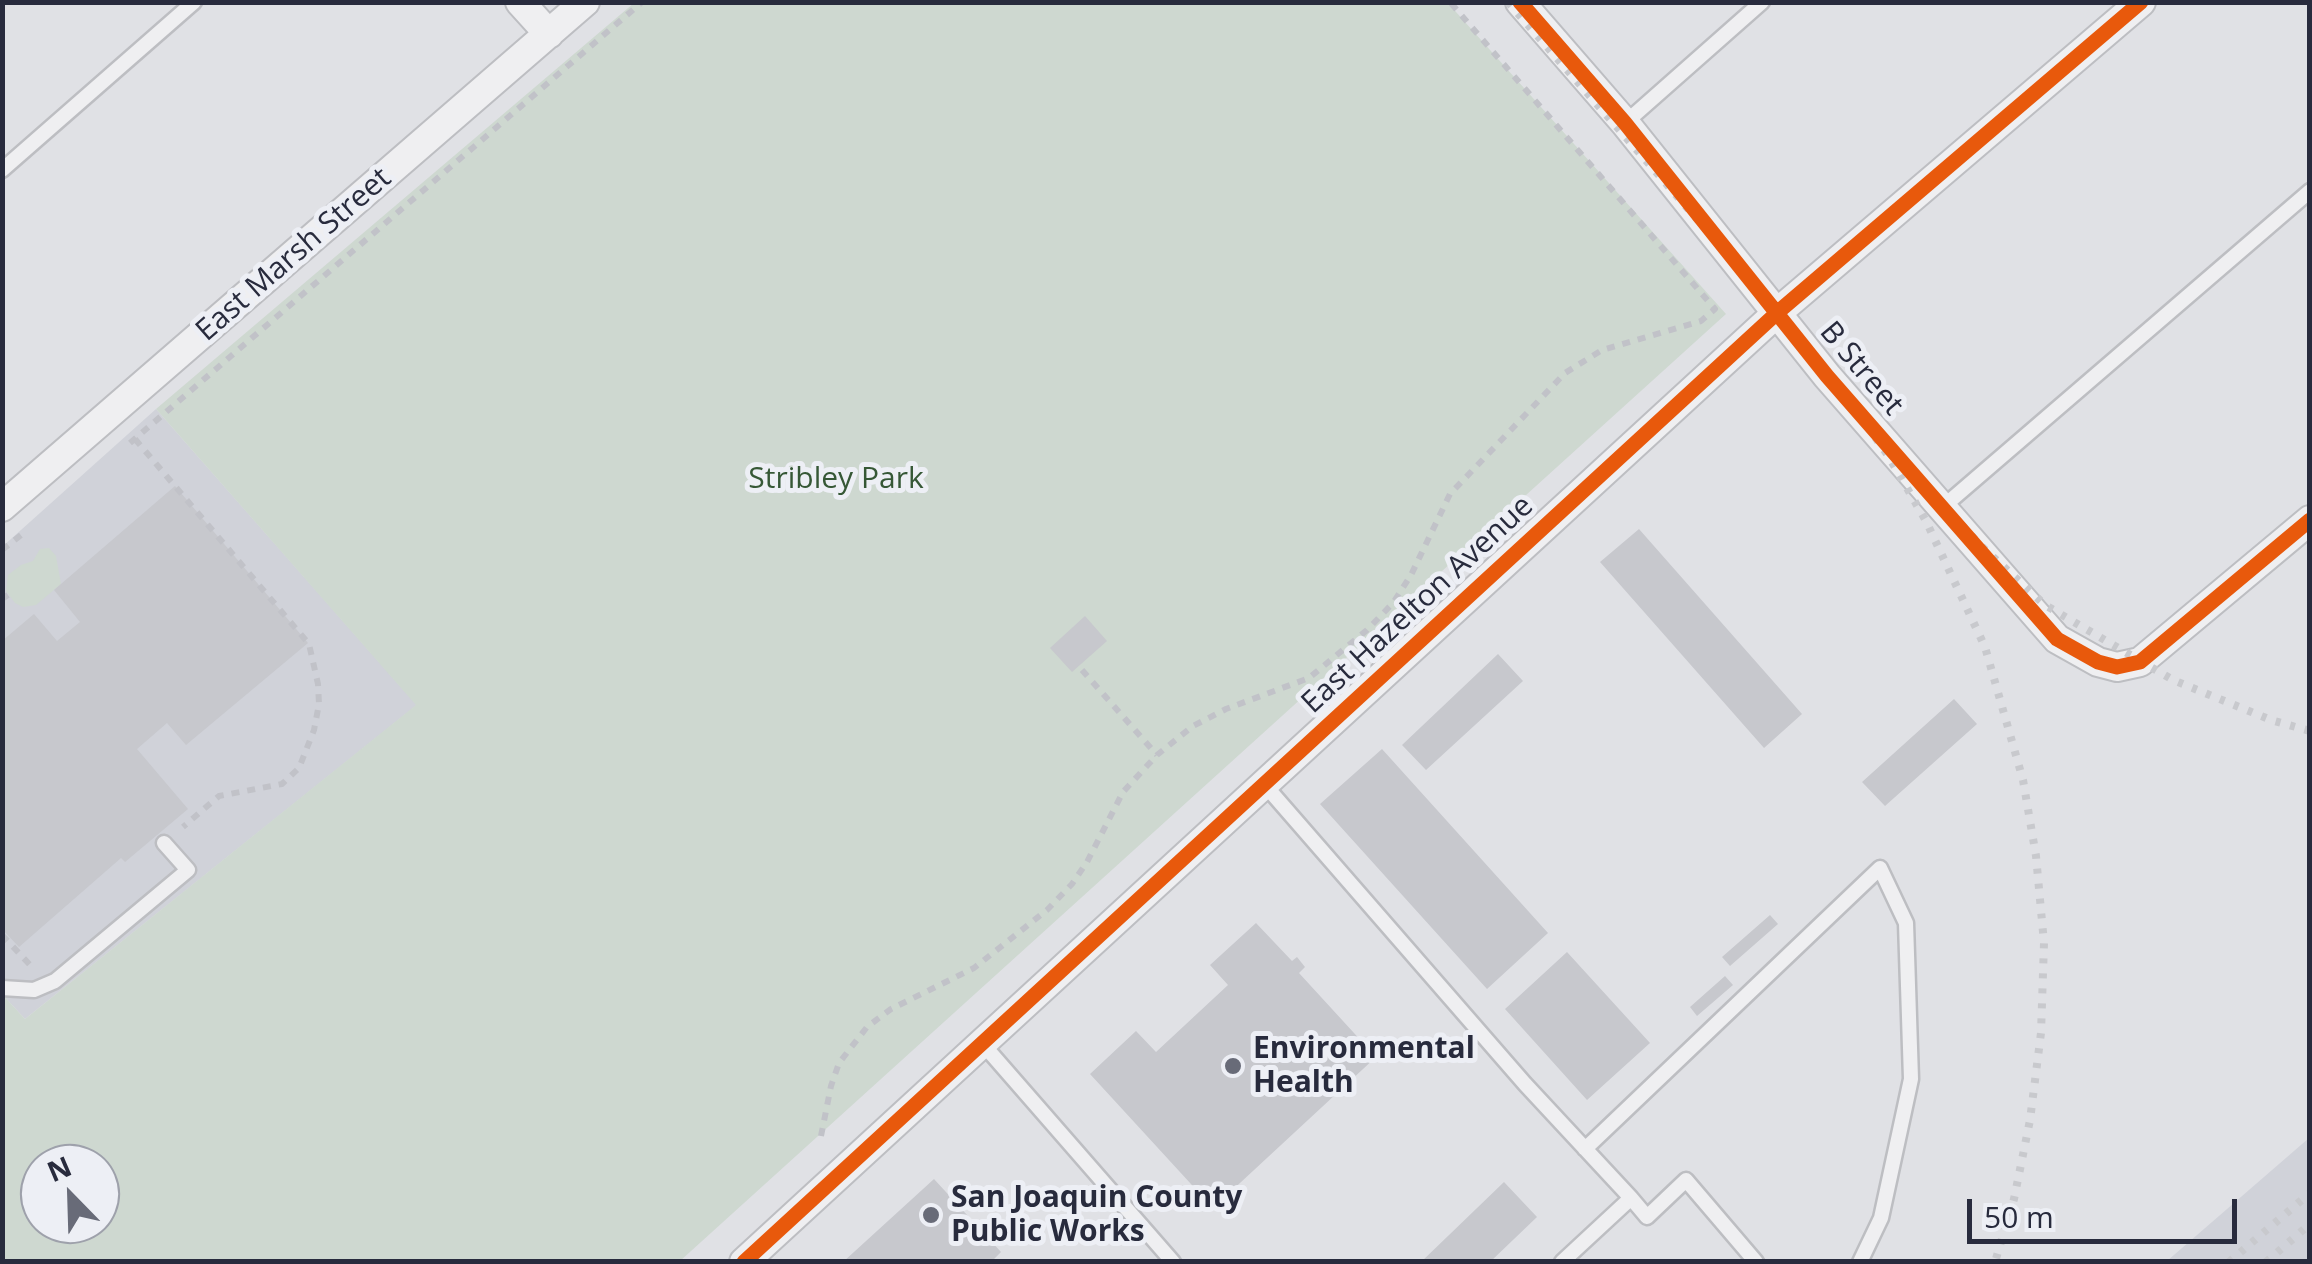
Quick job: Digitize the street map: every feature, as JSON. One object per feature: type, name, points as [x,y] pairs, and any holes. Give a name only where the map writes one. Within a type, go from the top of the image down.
[{"type":"street","points":[[520,2],[548,34]]},
{"type":"street","name":"East Marsh Street","points":[[2,507],[586,2]]},
{"type":"street","name":"B Street","points":[[1520,2],[1625,123],[1827,376],[2056,639],[2098,662],[2117,666],[2140,662],[2310,520]]},
{"type":"street","name":"East Hazelton Avenue","points":[[744,1262],[1778,312],[2141,2]]},
{"type":"lane","points":[[2,170],[194,2]]},
{"type":"lane","points":[[1625,123],[1762,2]]},
{"type":"lane","points":[[1944,506],[2310,191]]},
{"type":"lane","points":[[1264,784],[1647,1218],[1686,1180],[1756,1262]]},
{"type":"lane","points":[[2,988],[34,990],[48,986],[188,870],[164,843]]},
{"type":"lane","points":[[1585,1148],[1880,868],[1906,923],[1911,1079],[1881,1218],[1860,1262]]},
{"type":"lane","points":[[982,1042],[1173,1262]]},
{"type":"lane","points":[[1562,1262],[1631,1198]]},
{"type":"path","points":[[120,451],[642,2]]},
{"type":"path","points":[[821,1136],[838,1063],[866,1028],[891,1009],[974,968],[1047,910],[1087,862],[1123,792],[1193,726],[1226,709],[1309,678],[1339,656],[1393,603],[1450,494],[1565,373],[1602,350],[1701,321],[1715,309],[1450,2]]},
{"type":"path","points":[[134,439],[309,644],[318,684],[314,730],[299,768],[282,784],[219,796],[164,843]]},
{"type":"path","points":[[2,550],[32,525]]},
{"type":"path","points":[[1082,670],[1158,755]]},
{"type":"path","points":[[2,935],[48,986]]},
{"type":"shaded area","points":[[156,409],[417,705],[25,1019],[2,994],[2,547]]},
{"type":"shaded area","points":[[2309,1138],[2309,1261],[2167,1261]]},
{"type":"green space","name":"Stribley Park","points":[[634,3],[1448,3],[1726,314],[680,1261],[3,1261],[2,994],[25,1019],[416,705],[156,409]]},
{"type":"green space","points":[[49,548],[56,556],[61,584],[36,605],[23,607],[15,603],[6,591],[8,575],[33,561],[40,549]]},
{"type":"building","points":[[175,486],[308,643],[186,745],[167,723],[137,749],[188,809],[125,862],[121,858],[19,947],[2,929],[2,641],[34,614],[57,641],[80,622],[54,590]]},
{"type":"building","points":[[1639,529],[1802,714],[1764,748],[1600,562]]},
{"type":"building","points":[[1085,616],[1107,641],[1072,672],[1050,648]]},
{"type":"building","points":[[1498,654],[1523,681],[1426,770],[1402,745]]},
{"type":"building","points":[[1954,699],[1977,724],[1885,806],[1862,782]]},
{"type":"building","points":[[1382,749],[1548,933],[1487,989],[1320,804]]},
{"type":"building","points":[[1770,915],[1778,924],[1730,966],[1722,957]]},
{"type":"building","name":"Environmental Health","points":[[1256,923],[1292,961],[1297,957],[1305,967],[1299,973],[1376,1057],[1213,1208],[1090,1074],[1136,1031],[1156,1052],[1228,985],[1210,965]]},
{"type":"building","points":[[1567,952],[1650,1043],[1587,1100],[1505,1009]]},
{"type":"building","points":[[1725,976],[1733,985],[1697,1016],[1690,1007]]},
{"type":"building","name":"San Joaquin County Public Works","points":[[934,1179],[1001,1252],[991,1262],[843,1262]]},
{"type":"building","points":[[1504,1182],[1537,1217],[1490,1262],[1421,1262]]},
{"type":"railway","points":[[1508,2],[1778,312],[1861,417],[1926,521],[1985,647],[2023,780],[2036,856],[2044,943],[2041,1033],[2030,1120],[2014,1199],[1995,1262]]},
{"type":"railway","points":[[1901,458],[1980,545],[2045,605],[2173,680],[2271,720],[2310,731]]},
{"type":"railway","points":[[2229,1262],[2310,1193]]},
{"type":"railway","points":[[2266,1262],[2310,1224]]},
{"type":"cycle path","points":[[1520,2],[1625,123],[1827,376],[2057,639],[2098,662],[2117,667],[2140,662],[2310,520]]},
{"type":"cycle path","points":[[744,1262],[1778,312],[2141,2]]},
{"type":"place","name":"Environmental Health","points":[[1233,1066]]},
{"type":"place","name":"San Joaquin County Public Works","points":[[931,1215]]}]
